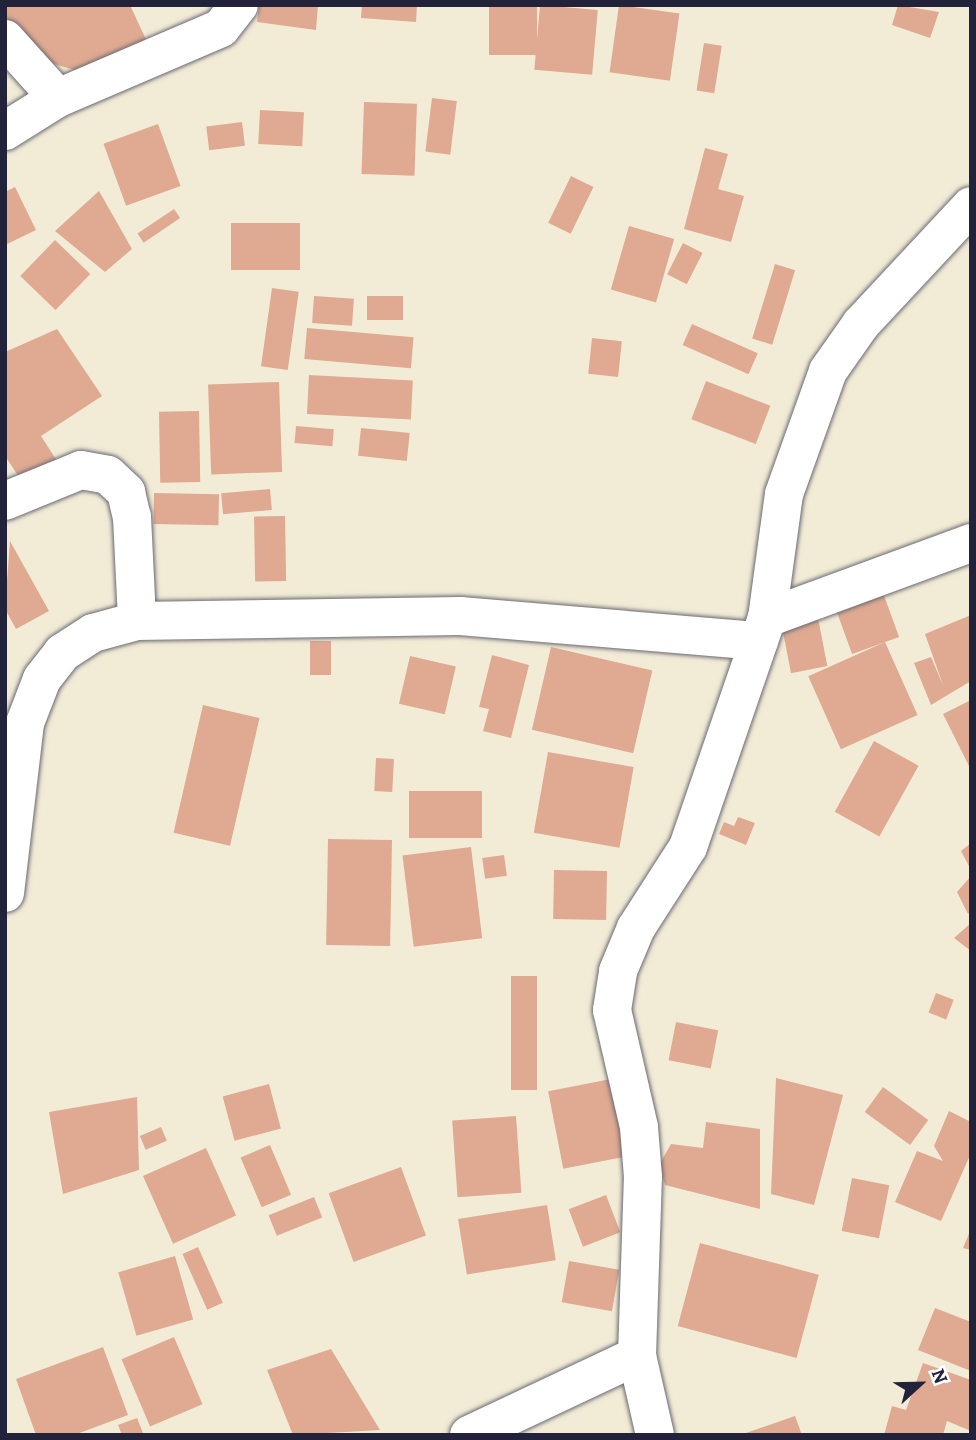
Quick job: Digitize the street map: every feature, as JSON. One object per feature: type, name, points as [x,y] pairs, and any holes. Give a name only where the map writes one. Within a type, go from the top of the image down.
[{"type":"street","points":[[5,131],[58,98],[221,28],[239,5]]},
{"type":"street","points":[[5,39],[58,98]]},
{"type":"street","points":[[655,1435],[637,1356],[643,1177],[639,1128],[612,1010],[618,971],[636,928],[688,847],[763,629],[784,495],[828,371],[861,324],[971,206]]},
{"type":"street","points":[[5,501],[81,470],[108,475],[126,492],[132,517],[137,621]]},
{"type":"street","points":[[5,893],[25,723],[42,679],[62,653],[93,632],[137,621],[460,616],[763,629],[971,543]]},
{"type":"street","points":[[469,1435],[637,1356]]},
{"type":"building","points":[[5,5],[130,5],[149,46],[88,74],[44,61],[5,16]]},
{"type":"building","points":[[259,5],[318,5],[316,30],[257,22]]},
{"type":"building","points":[[362,5],[417,5],[416,22],[361,18]]},
{"type":"building","points":[[489,5],[537,5],[537,55],[489,55]]},
{"type":"building","points":[[540,5],[598,10],[592,75],[534,70]]},
{"type":"building","points":[[619,5],[679,13],[670,81],[610,72]]},
{"type":"building","points":[[898,5],[939,12],[930,38],[892,25]]},
{"type":"building","points":[[704,43],[722,46],[714,93],[696,90]]},
{"type":"building","points":[[432,98],[457,101],[450,155],[425,152]]},
{"type":"building","points":[[364,102],[417,104],[414,176],[361,174]]},
{"type":"building","points":[[260,110],[304,112],[302,146],[258,144]]},
{"type":"building","points":[[242,122],[245,146],[209,150],[206,126]]},
{"type":"building","points":[[158,124],[181,186],[126,206],[103,144]]},
{"type":"building","points":[[705,148],[728,154],[718,189],[744,196],[731,242],[684,229]]},
{"type":"building","points":[[571,176],[593,187],[571,234],[548,223]]},
{"type":"building","points":[[15,187],[36,230],[5,245],[5,192]]},
{"type":"building","points":[[99,191],[132,249],[105,272],[55,231]]},
{"type":"building","points":[[174,209],[180,218],[144,243],[138,234]]},
{"type":"building","points":[[231,223],[300,223],[300,270],[231,270]]},
{"type":"building","points":[[629,226],[674,239],[656,302],[611,289]]},
{"type":"building","points":[[55,240],[90,274],[56,310],[20,276]]},
{"type":"building","points":[[683,243],[703,253],[687,284],[667,274]]},
{"type":"building","points":[[775,264],[795,270],[772,345],[752,339]]},
{"type":"building","points":[[272,288],[299,292],[288,370],[261,366]]},
{"type":"building","points":[[314,296],[354,299],[352,326],[312,323]]},
{"type":"building","points":[[367,296],[403,296],[403,320],[367,320]]},
{"type":"building","points":[[692,324],[758,353],[748,374],[683,345]]},
{"type":"building","points":[[307,328],[414,337],[411,368],[304,359]]},
{"type":"building","points":[[57,329],[102,396],[41,436],[57,461],[23,483],[5,456],[5,352]]},
{"type":"building","points":[[592,338],[622,341],[618,377],[588,374]]},
{"type":"building","points":[[309,375],[413,380],[411,419],[307,414]]},
{"type":"building","points":[[706,381],[770,406],[756,444],[691,419]]},
{"type":"building","points":[[279,382],[282,472],[211,474],[208,384]]},
{"type":"building","points":[[199,411],[200,482],[160,483],[159,412]]},
{"type":"building","points":[[296,426],[334,429],[332,446],[295,443]]},
{"type":"building","points":[[361,428],[410,433],[407,461],[358,456]]},
{"type":"building","points":[[270,489],[272,510],[223,514],[221,493]]},
{"type":"building","points":[[154,493],[219,494],[218,525],[153,524]]},
{"type":"building","points":[[285,516],[286,581],[255,582],[254,517]]},
{"type":"building","points":[[10,541],[49,611],[16,629],[5,609]]},
{"type":"building","points":[[882,590],[899,637],[852,654],[835,607]]},
{"type":"building","points":[[971,615],[971,681],[931,705],[914,663],[931,657],[943,685],[925,634]]},
{"type":"building","points":[[818,618],[827,666],[791,673],[782,625]]},
{"type":"building","points":[[310,641],[331,641],[331,675],[310,675]]},
{"type":"building","points":[[885,642],[918,715],[841,749],[808,676]]},
{"type":"building","points":[[551,647],[652,670],[633,753],[532,730]]},
{"type":"building","points":[[492,655],[529,665],[511,738],[483,731],[489,709],[479,707]]},
{"type":"building","points":[[410,656],[456,667],[445,714],[399,704]]},
{"type":"building","points":[[971,700],[971,770],[943,714]]},
{"type":"building","points":[[203,705],[260,718],[230,846],[174,833]]},
{"type":"building","points":[[874,741],[919,766],[879,837],[835,812]]},
{"type":"building","points":[[548,752],[634,767],[619,848],[534,833]]},
{"type":"building","points":[[376,758],[394,759],[392,792],[374,791]]},
{"type":"building","points":[[409,791],[482,791],[482,838],[409,838]]},
{"type":"building","points":[[738,817],[755,823],[746,845],[719,834],[724,822],[734,826]]},
{"type":"building","points":[[328,839],[392,840],[390,946],[326,945]]},
{"type":"building","points":[[971,843],[971,870],[961,851]]},
{"type":"building","points":[[471,847],[482,938],[414,947],[403,855]]},
{"type":"building","points":[[504,855],[507,876],[485,879],[482,858]]},
{"type":"building","points":[[554,870],[607,871],[606,920],[553,919]]},
{"type":"building","points":[[971,876],[971,911],[968,914],[957,892]]},
{"type":"building","points":[[971,923],[971,951],[954,938]]},
{"type":"building","points":[[511,976],[537,976],[537,1090],[511,1090]]},
{"type":"building","points":[[936,993],[954,1000],[946,1019],[928,1013]]},
{"type":"building","points":[[676,1022],[718,1030],[711,1068],[669,1060]]},
{"type":"building","points":[[776,1078],[843,1095],[814,1205],[771,1194]]},
{"type":"building","points":[[611,1079],[626,1157],[563,1169],[548,1091]]},
{"type":"building","points":[[269,1084],[281,1128],[235,1141],[223,1096]]},
{"type":"building","points":[[883,1087],[928,1120],[910,1145],[865,1112]]},
{"type":"building","points":[[137,1097],[139,1170],[63,1194],[49,1112]]},
{"type":"building","points":[[949,1111],[971,1122],[971,1153],[941,1221],[895,1202],[917,1151],[943,1161],[934,1146]]},
{"type":"building","points":[[516,1116],[521,1193],[458,1197],[452,1120]]},
{"type":"building","points":[[706,1122],[760,1129],[760,1209],[665,1185],[659,1165],[671,1144],[703,1148]]},
{"type":"building","points":[[161,1127],[167,1141],[146,1150],[140,1136]]},
{"type":"building","points":[[270,1145],[291,1195],[262,1207],[241,1158]]},
{"type":"building","points":[[206,1148],[236,1216],[173,1244],[143,1176]]},
{"type":"building","points":[[401,1167],[426,1236],[354,1262],[329,1193]]},
{"type":"building","points":[[852,1178],[889,1185],[879,1238],[842,1231]]},
{"type":"building","points":[[606,1195],[620,1232],[583,1247],[569,1209]]},
{"type":"building","points":[[314,1197],[322,1217],[277,1236],[269,1215]]},
{"type":"building","points":[[547,1205],[556,1260],[467,1274],[458,1219]]},
{"type":"building","points":[[971,1229],[971,1250],[963,1248]]},
{"type":"building","points":[[700,1243],[819,1275],[797,1358],[678,1326]]},
{"type":"building","points":[[198,1247],[223,1303],[207,1310],[182,1254]]},
{"type":"building","points":[[175,1256],[193,1319],[136,1336],[118,1272]]},
{"type":"building","points":[[569,1261],[619,1270],[612,1311],[562,1302]]},
{"type":"building","points":[[935,1308],[971,1322],[971,1371],[918,1350]]},
{"type":"building","points":[[174,1337],[203,1404],[150,1426],[122,1359]]},
{"type":"building","points":[[103,1347],[128,1415],[74,1435],[36,1435],[16,1379]]},
{"type":"building","points":[[331,1349],[380,1430],[293,1435],[267,1370]]},
{"type":"building","points":[[923,1363],[971,1380],[971,1431],[947,1421],[943,1435],[884,1435],[892,1406],[906,1410]]},
{"type":"building","points":[[795,1416],[802,1435],[743,1435],[743,1434]]},
{"type":"building","points":[[137,1418],[143,1433],[122,1435],[118,1425]]}]
